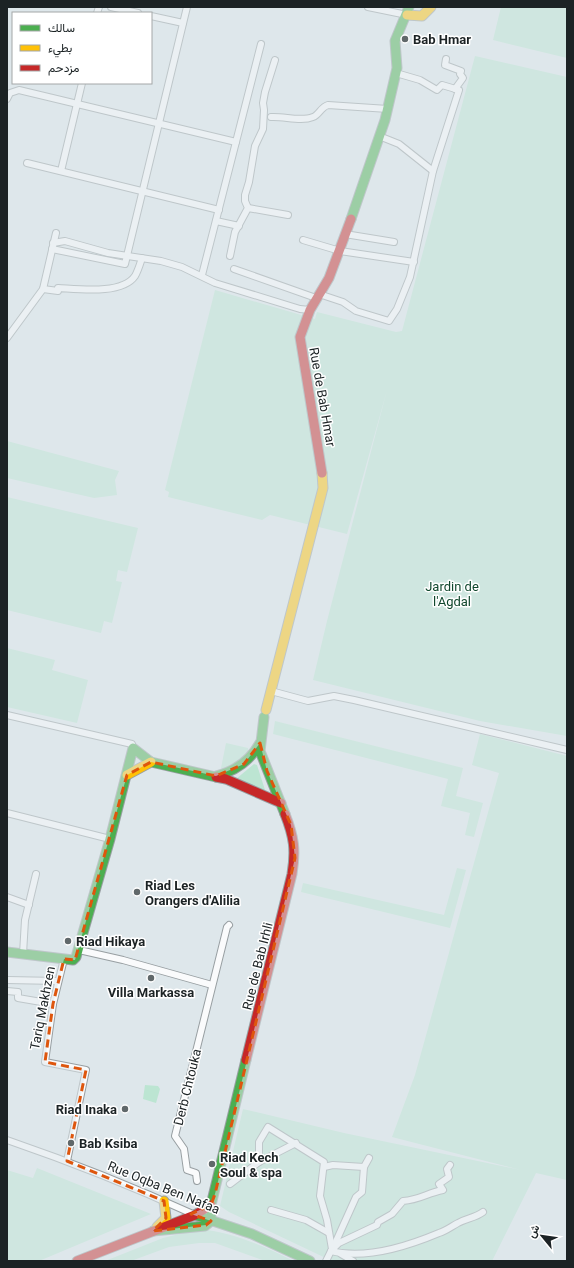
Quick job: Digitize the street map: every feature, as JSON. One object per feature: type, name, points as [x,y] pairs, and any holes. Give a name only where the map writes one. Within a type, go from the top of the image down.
[{"type":"main road","points":[[408,11],[422,16],[431,7]]},
{"type":"main road","name":"Rue de Bab Hmar","points":[[265,713],[323,488],[322,467],[300,337],[310,310],[329,278],[340,251],[388,109],[397,68],[395,41],[408,11]]},
{"type":"main road","name":"Rue de Bab Irhli","points":[[211,1221],[211,1205],[295,858],[295,843],[291,825],[262,758],[260,744],[265,713]]},
{"type":"main road","points":[[216,776],[230,772],[244,764],[260,744]]},
{"type":"main road","points":[[79,950],[110,839],[133,748],[151,762],[216,776],[281,802]]},
{"type":"main road","points":[[127,775],[151,762]]},
{"type":"main road","name":"Tariq Makhzen","points":[[64,960],[73,960],[79,950]]},
{"type":"main road","points":[[7,952],[64,960]]},
{"type":"main road","points":[[153,1231],[166,1218],[164,1201]]},
{"type":"main road","points":[[77,1261],[195,1215],[211,1205]]},
{"type":"main road","name":"Rue Oqba Ben Nafaa","points":[[195,1215],[252,1234],[310,1261]]},
{"type":"main road","points":[[153,1231],[204,1226],[211,1221]]},
{"type":"street","points":[[110,7],[133,12]]},
{"type":"street","points":[[53,246],[124,265],[187,7]]},
{"type":"street","points":[[368,7],[408,11]]},
{"type":"street","points":[[152,16],[183,23]]},
{"type":"street","points":[[202,275],[261,44]]},
{"type":"street","points":[[446,58],[445,65],[461,71],[460,74],[463,78],[455,89]]},
{"type":"street","points":[[248,208],[244,201],[245,195],[249,182],[255,146],[263,129],[264,110],[262,103],[275,60]]},
{"type":"street","points":[[234,269],[318,296],[343,302],[356,311],[389,321],[397,309],[414,262],[433,171],[459,90],[442,85],[437,90],[425,82],[396,73]]},
{"type":"street","points":[[61,171],[82,84]]},
{"type":"street","points":[[7,99],[10,93],[19,90],[236,142]]},
{"type":"street","points":[[271,117],[312,118],[328,105],[388,109]]},
{"type":"street","points":[[379,136],[399,144],[433,171]]},
{"type":"street","points":[[27,163],[219,210]]},
{"type":"street","points":[[248,208],[288,215]]},
{"type":"street","points":[[230,256],[233,236],[248,208]]},
{"type":"street","points":[[216,221],[239,226]]},
{"type":"street","points":[[7,338],[44,289],[56,233]]},
{"type":"street","points":[[345,234],[394,242]]},
{"type":"street","points":[[303,240],[340,251],[414,262]]},
{"type":"street","points":[[53,246],[65,241],[125,256],[161,261],[202,275],[215,283],[300,309],[310,310]]},
{"type":"street","points":[[44,289],[58,291],[58,288],[84,289],[119,287],[136,276],[142,258]]},
{"type":"street","points":[[271,691],[308,701],[334,696],[567,750]]},
{"type":"street","points":[[7,715],[132,744],[133,748]]},
{"type":"street","points":[[7,813],[110,839]]},
{"type":"street","points":[[23,954],[24,924],[36,874]]},
{"type":"street","points":[[7,897],[29,905]]},
{"type":"street","name":"Derb Chtouka","points":[[197,1181],[196,1173],[187,1170],[184,1149],[176,1136],[212,985],[227,927],[229,925]]},
{"type":"street","points":[[79,950],[123,960],[212,985]]},
{"type":"street","name":"Tariq Makhzen","points":[[64,960],[53,1004],[45,1062],[86,1070],[67,1161]]},
{"type":"street","points":[[7,980],[58,981]]},
{"type":"street","points":[[7,991],[18,992],[18,998],[53,1004]]},
{"type":"street","points":[[259,1162],[259,1142],[268,1127],[296,1143],[324,1162],[320,1196],[332,1250]]},
{"type":"street","name":"Rue Oqba Ben Nafaa","points":[[7,1140],[67,1161],[195,1215]]},
{"type":"street","points":[[230,1184],[259,1162],[296,1143]]},
{"type":"street","points":[[326,1261],[356,1197],[362,1192],[364,1167],[369,1158]]},
{"type":"street","points":[[324,1167],[333,1165],[364,1167]]},
{"type":"street","points":[[332,1250],[339,1243],[377,1225],[378,1222],[392,1214],[403,1201],[418,1200],[422,1197],[430,1196],[434,1192],[443,1190],[439,1184],[449,1177],[447,1169],[450,1165]]},
{"type":"street","points":[[271,1210],[306,1220],[329,1233]]},
{"type":"street","points":[[341,1254],[374,1252],[403,1247],[441,1233],[460,1222],[475,1218],[483,1212]]},
{"type":"street","points":[[332,1250],[353,1261]]},
{"type":"highlighted area","points":[[260,743],[267,771],[291,825],[295,858],[215,1194],[211,1205],[191,1214],[211,1221],[206,1225],[153,1231],[166,1218],[164,1201],[67,1161],[86,1070],[45,1062],[53,1004],[64,959],[75,960],[127,775],[151,762],[216,776],[244,764]]},
{"type":"green space","points":[[501,7],[567,7],[567,58],[493,40]]},
{"type":"green space","name":"Jardin de l'Agdal","points":[[475,56],[567,77],[567,736],[480,721],[313,680],[387,390],[347,534],[270,515],[262,520],[168,497],[169,492],[165,490],[215,290],[315,319],[317,312],[396,332],[402,331]]},
{"type":"green space","points":[[7,441],[119,471],[115,480],[117,495],[94,498],[7,478]]},
{"type":"green space","points":[[7,497],[138,528],[127,572],[118,570],[116,581],[122,582],[112,623],[104,621],[101,633],[7,610]]},
{"type":"green space","points":[[7,648],[55,660],[52,670],[88,680],[77,723],[7,707]]},
{"type":"green space","points":[[275,721],[463,768],[456,796],[483,803],[474,837],[465,835],[470,813],[441,806],[448,779],[273,734]]},
{"type":"green space","points":[[480,734],[567,756],[567,1180],[536,1173],[492,1261],[332,1261],[229,1212],[220,1206],[243,1109],[344,1133],[521,1170],[392,1137],[415,1075],[499,773],[472,765]]},
{"type":"green space","points":[[226,743],[248,748],[248,751],[236,762],[225,768],[221,768]]},
{"type":"green space","points":[[254,764],[257,765],[265,790],[262,791],[236,779]]},
{"type":"green space","points":[[457,868],[466,870],[450,928],[301,892],[303,883],[444,915]]},
{"type":"green space","points":[[145,1085],[158,1086],[160,1089],[156,1103],[143,1099]]},
{"type":"green space","points":[[37,1168],[151,1214],[39,1261],[7,1261],[7,1170],[33,1178]]},
{"type":"green space","points":[[200,1229],[237,1237],[271,1250],[294,1261],[265,1261],[215,1243],[199,1243],[169,1247],[131,1261],[105,1261],[163,1238]]},
{"type":"traffic: fast","points":[[351,219],[385,120],[397,68],[395,41],[409,7]]},
{"type":"traffic: fast","points":[[264,717],[260,751],[285,814]]},
{"type":"traffic: fast","points":[[216,776],[230,771],[242,764],[252,755],[260,743]]},
{"type":"traffic: fast","points":[[7,952],[73,960],[76,957],[110,839],[133,748],[151,762],[216,777]]},
{"type":"traffic: fast","points":[[153,1231],[205,1226],[211,1221],[211,1205],[246,1060]]},
{"type":"traffic: fast","points":[[195,1215],[252,1234],[310,1261]]},
{"type":"traffic: slow","points":[[407,15],[422,16],[431,7]]},
{"type":"traffic: slow","points":[[266,710],[323,488],[322,473]]},
{"type":"traffic: slow","points":[[127,775],[151,762]]},
{"type":"traffic: slow","points":[[157,1227],[166,1218],[164,1201]]},
{"type":"traffic: jam","points":[[322,473],[300,337],[310,310],[329,278],[351,219]]},
{"type":"traffic: jam","points":[[216,777],[226,779],[281,803]]},
{"type":"traffic: jam","points":[[246,1060],[292,874],[294,851],[285,814]]},
{"type":"traffic: jam","points":[[77,1261],[195,1215],[211,1205]]},
{"type":"place","name":"Bab Hmar","points":[[405,39]]},
{"type":"place","name":"Riad Les Orangers d'Alilia","points":[[137,892]]},
{"type":"place","name":"Riad Hikaya","points":[[68,941]]},
{"type":"place","name":"Villa Markassa","points":[[151,978]]},
{"type":"place","name":"Riad Inaka","points":[[125,1109]]},
{"type":"place","name":"Bab Ksiba","points":[[71,1143]]},
{"type":"place","name":"Riad Kech Soul & spa","points":[[212,1164]]}]
